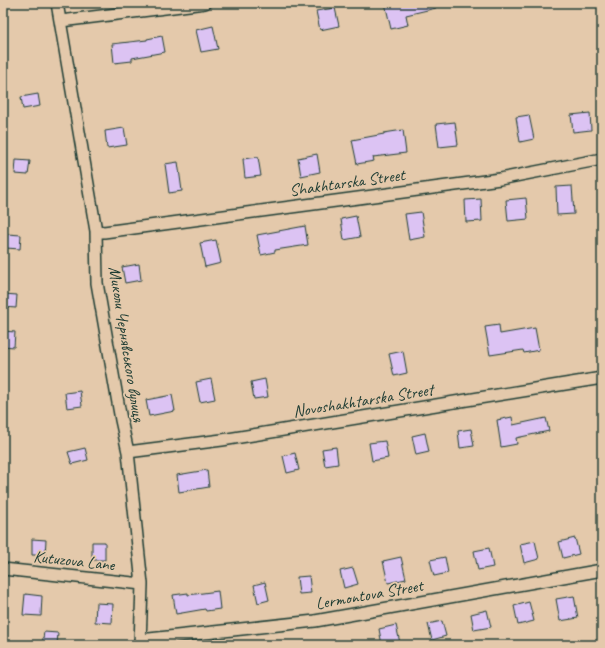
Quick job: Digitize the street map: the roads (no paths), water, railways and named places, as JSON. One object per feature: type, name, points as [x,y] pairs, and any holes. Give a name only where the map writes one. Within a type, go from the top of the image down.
[{"type":"street","name":"Миколи Чернявського вулиця","points":[[58,3],[96,231],[97,283],[128,452],[142,584],[140,642]]},
{"type":"street","points":[[62,21],[205,3]]},
{"type":"street","name":"Shakhtarska Street","points":[[96,231],[104,232],[500,179],[602,159]]},
{"type":"street","name":"Novoshakhtarska Street","points":[[128,452],[230,438],[602,378]]},
{"type":"street","name":"Kutuzova Lane","points":[[3,569],[142,584]]},
{"type":"street","name":"Lermontova Street","points":[[140,642],[315,621],[602,570]]}]
